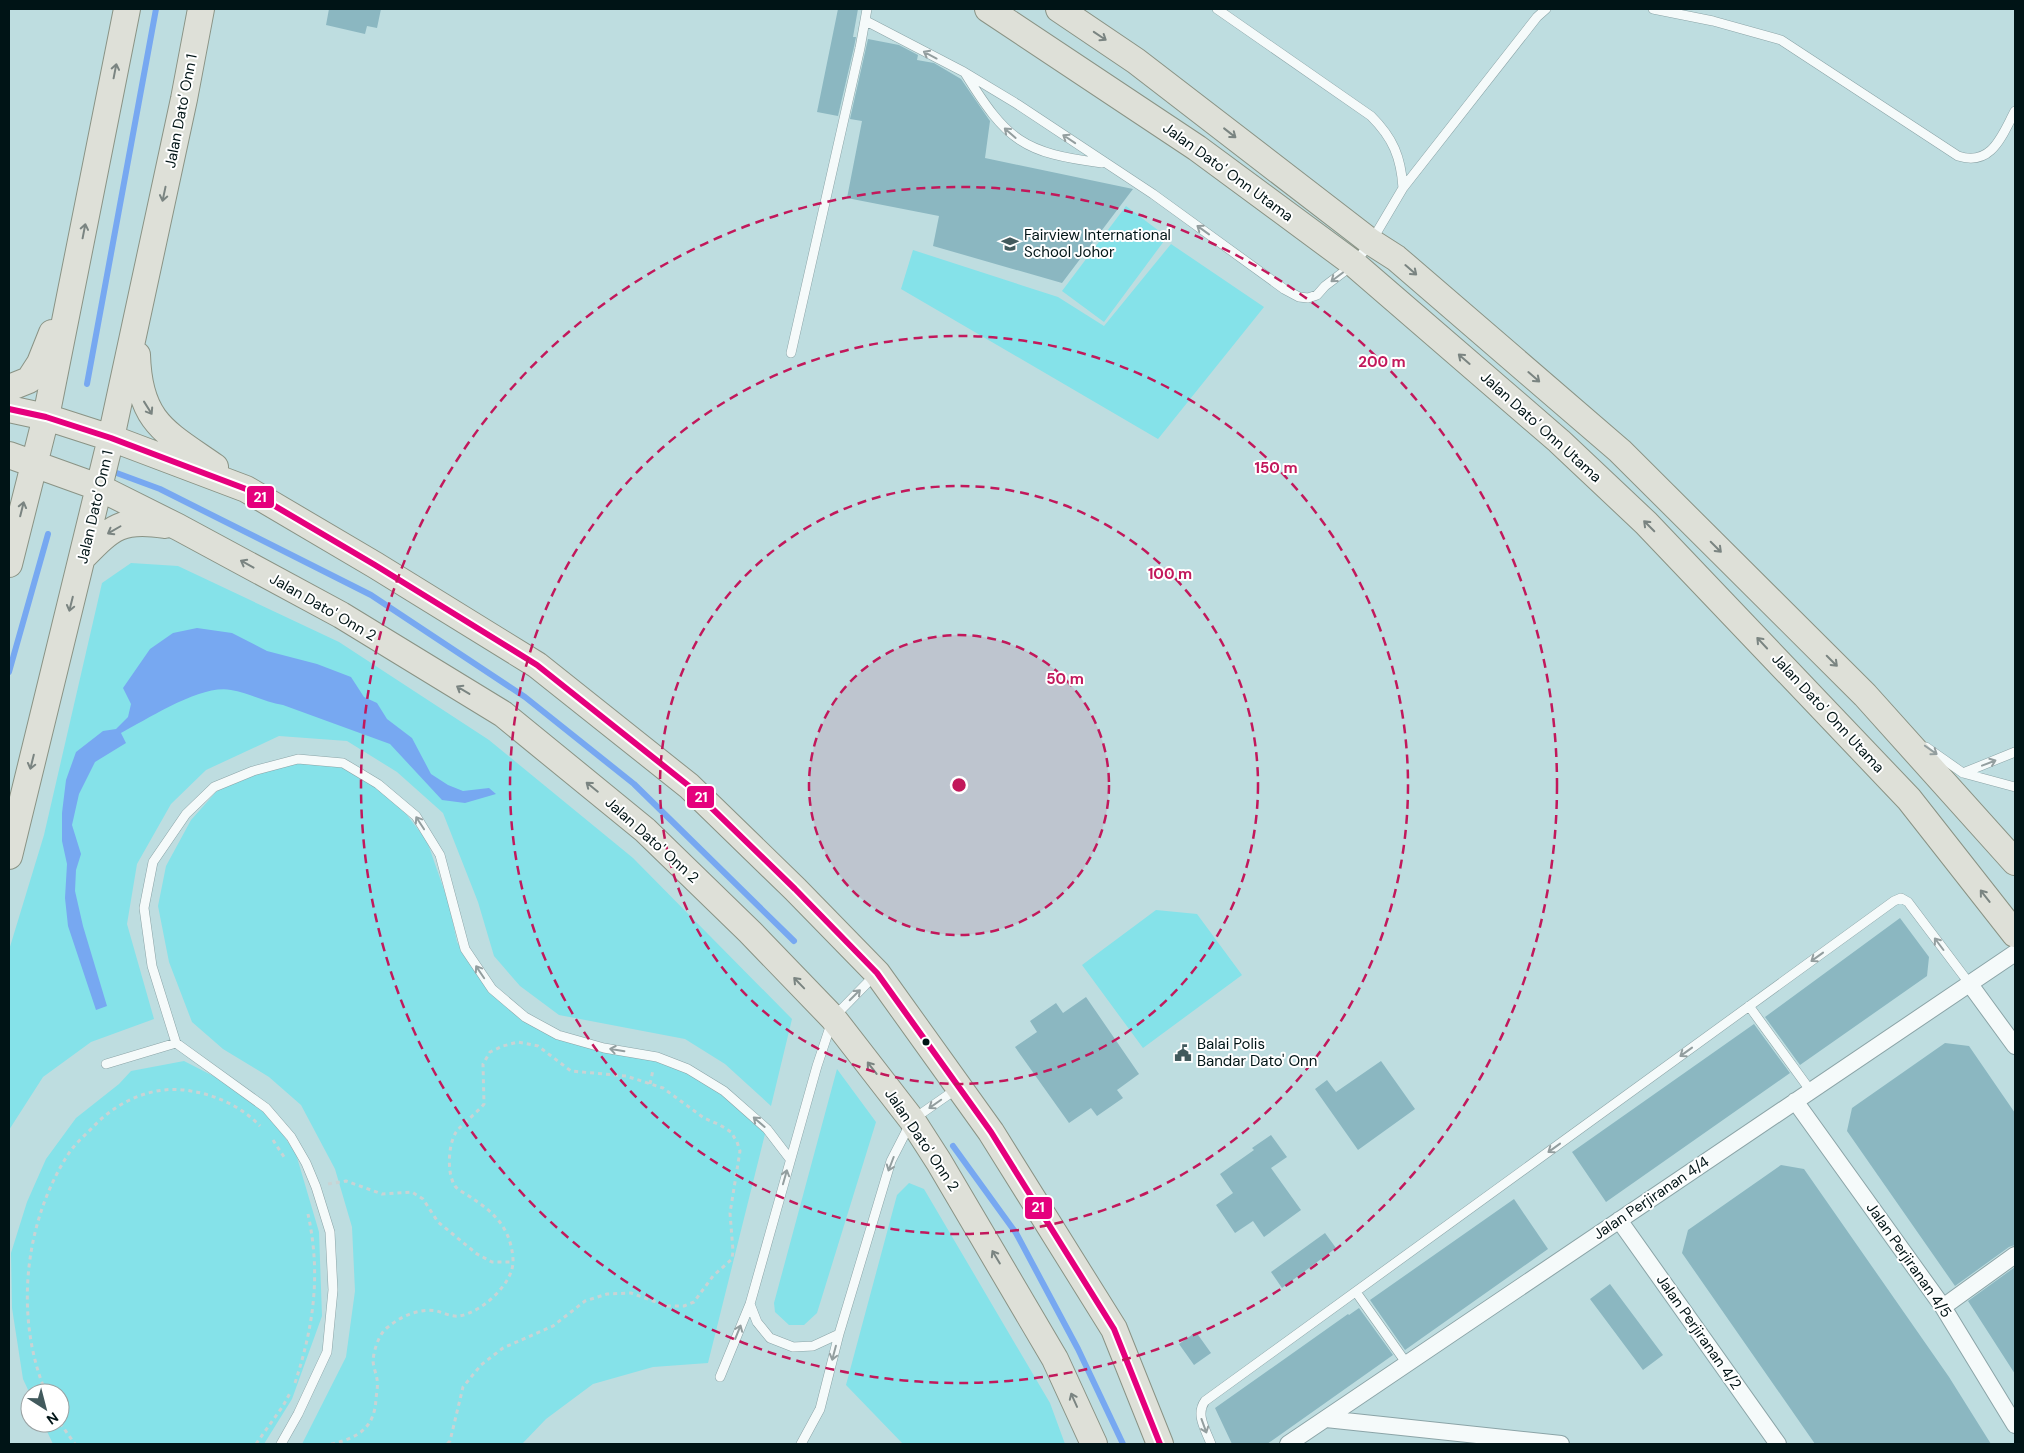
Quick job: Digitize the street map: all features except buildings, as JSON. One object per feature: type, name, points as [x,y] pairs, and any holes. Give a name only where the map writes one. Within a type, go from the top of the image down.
[{"type":"main road","points":[[10,555],[46,417],[75,279],[127,9]]},
{"type":"main road","name":"Jalan Dato' Onn 1","points":[[9,856],[111,438],[201,9]]},
{"type":"main road","name":"Jalan Dato' Onn Utama","points":[[988,9],[1196,148],[1354,264],[1559,441],[1646,523],[1910,799],[2015,934]]},
{"type":"main road","name":"Jalan Dato' Onn Utama","points":[[1059,9],[1136,61],[1371,242],[1396,258],[1620,451],[1891,722],[2015,862]]},
{"type":"main road","points":[[9,388],[29,380],[40,363],[75,279]]},
{"type":"main road","points":[[136,326],[138,380],[144,404],[164,431],[246,489],[375,565],[537,665],[689,786],[795,889],[877,973],[991,1132],[1114,1329],[1160,1444]]},
{"type":"main road","points":[[9,409],[46,417],[111,438],[246,489]]},
{"type":"main road","name":"Jalan Dato' Onn 2","points":[[9,455],[33,462],[98,487],[178,526],[342,616],[503,714],[645,830],[750,932],[833,1018],[912,1120],[939,1162],[1055,1359],[1094,1444]]},
{"type":"main road","points":[[83,557],[104,535],[123,524],[144,521],[178,526]]},
{"type":"street","name":"Jalan Perjiranan 4/4","points":[[1288,1444],[2015,953]]},
{"type":"street","points":[[1969,983],[2015,1046]]},
{"type":"street","name":"Jalan Perjiranan 4/5","points":[[1795,1101],[1943,1307],[2015,1425]]},
{"type":"street","name":"Jalan Perjiranan 4/2","points":[[1619,1220],[1778,1444]]},
{"type":"street","points":[[1943,1307],[2015,1256]]},
{"type":"street","points":[[1326,1419],[1560,1444]]},
{"type":"lane","points":[[791,353],[866,21],[867,9]]},
{"type":"lane","points":[[1217,9],[1371,116],[1382,127],[1397,153],[1402,167],[1403,188]]},
{"type":"lane","points":[[866,21],[964,72],[1017,104],[1153,194],[1284,289],[1299,297],[1308,298],[1317,295],[1325,286],[1354,264],[1371,242],[1403,188],[1537,17],[1546,9]]},
{"type":"lane","points":[[1653,9],[1713,21],[1782,40],[1958,156],[1969,160],[1978,158],[1993,149],[2015,111]]},
{"type":"lane","points":[[964,72],[995,119],[1020,142],[1041,152],[1072,160],[1105,164]]},
{"type":"lane","points":[[1891,722],[1963,773],[2015,787]]},
{"type":"lane","points":[[1963,773],[2015,752]]},
{"type":"lane","points":[[281,1444],[298,1414],[326,1352],[333,1290],[330,1232],[316,1187],[306,1163],[291,1137],[266,1108],[176,1043],[152,966],[144,908],[154,862],[186,814],[214,787],[253,771],[298,759],[343,763],[378,784],[416,816],[440,855],[465,949],[492,989],[525,1017],[558,1035],[604,1048],[657,1056],[688,1069],[731,1098],[767,1129],[790,1159]]},
{"type":"lane","points":[[1211,1444],[1200,1414],[1201,1407],[1205,1401],[1894,901],[1901,898],[1908,902],[1969,983]]},
{"type":"lane","points":[[720,1378],[750,1304],[790,1159],[833,1018],[877,973]]},
{"type":"lane","points":[[1749,1006],[1810,1090]]},
{"type":"lane","points":[[106,1064],[176,1043]]},
{"type":"lane","points":[[801,1444],[820,1409],[839,1334],[891,1161],[912,1120],[958,1088]]},
{"type":"lane","points":[[1356,1292],[1407,1364]]},
{"type":"lane","points":[[750,1304],[757,1322],[770,1338],[793,1347],[813,1346],[839,1334]]},
{"type":"path","points":[[331,1444],[343,1442],[362,1433],[373,1419],[376,1405],[377,1380],[373,1362],[379,1338],[387,1327],[409,1315],[426,1309],[458,1316],[473,1312],[494,1298],[507,1280],[513,1262],[510,1240],[503,1225],[489,1210],[456,1186],[451,1176],[450,1152],[455,1133],[484,1104],[483,1064],[490,1052],[518,1042],[538,1046],[571,1070],[626,1076],[663,1088],[704,1118],[731,1132],[740,1151],[730,1213],[732,1258],[713,1276],[694,1302],[684,1306],[667,1306],[631,1293],[608,1294],[585,1301],[553,1326],[503,1348],[482,1365],[463,1387],[452,1434],[447,1444]]},
{"type":"path","points":[[43,1383],[30,1332],[28,1302],[29,1270],[33,1242],[42,1210],[53,1181],[70,1152],[101,1118],[115,1107],[161,1090],[182,1089],[205,1093],[225,1101],[256,1122],[265,1131]]},
{"type":"path","points":[[270,1136],[287,1162]]},
{"type":"path","points":[[294,1384],[311,1327],[316,1279],[312,1232],[301,1192],[346,1181],[382,1194],[412,1192],[423,1199],[438,1222],[477,1254],[492,1262],[513,1262]]},
{"type":"path","points":[[256,1444],[291,1392]]},
{"type":"path","points":[[67,1433],[74,1444]]},
{"type":"shaded area","points":[[1126,206],[1167,237],[1104,322],[1062,291]]},
{"type":"shaded area","points":[[1171,244],[1264,307],[1158,439],[901,289],[913,250],[1058,297],[1104,326]]},
{"type":"shaded area","points":[[131,563],[178,566],[339,642],[489,740],[633,858],[792,1019],[771,1106],[725,1064],[685,1039],[559,1015],[520,986],[494,956],[478,902],[443,813],[397,772],[347,741],[279,736],[206,770],[171,804],[137,864],[127,924],[154,1019],[91,1042],[43,1077],[9,1130],[9,950],[44,835],[102,583]]},
{"type":"shaded area","points":[[197,628],[232,633],[267,651],[317,664],[351,677],[364,697],[377,703],[387,719],[412,738],[431,774],[448,785],[463,791],[489,788],[496,794],[465,803],[442,800],[390,744],[283,705],[238,691],[219,690],[190,697],[121,733],[126,743],[95,762],[79,794],[72,825],[81,854],[76,870],[75,891],[83,926],[107,1006],[96,1010],[68,926],[65,898],[67,864],[62,841],[62,813],[66,780],[76,752],[103,731],[116,729],[128,717],[131,704],[123,688],[150,649],[173,633]]},
{"type":"shaded area","points":[[294,759],[335,760],[364,777],[397,802],[427,841],[449,904],[457,942],[482,979],[516,1009],[554,1031],[610,1047],[655,1052],[687,1066],[766,1130],[708,1363],[653,1367],[593,1384],[546,1419],[522,1444],[302,1444],[346,1357],[355,1291],[352,1227],[335,1169],[301,1105],[269,1077],[223,1049],[192,1022],[169,962],[158,906],[166,866],[191,820],[216,792],[254,770]]},
{"type":"shaded area","points":[[1156,910],[1197,914],[1242,975],[1143,1048],[1082,965]]},
{"type":"shaded area","points":[[184,1061],[227,1083],[269,1114],[296,1154],[319,1232],[322,1316],[292,1399],[264,1444],[53,1444],[48,1433],[70,1433],[70,1383],[25,1383],[23,1379],[12,1308],[11,1253],[27,1202],[46,1159],[76,1118],[119,1084],[131,1071]]},
{"type":"shaded area","points":[[837,1069],[876,1122],[817,1313],[804,1325],[789,1325],[775,1312],[774,1303]]},
{"type":"shaded area","points":[[909,1183],[924,1189],[1050,1403],[1065,1444],[903,1444],[846,1385],[897,1195]]},
{"type":"waterway","points":[[87,384],[156,9]]},
{"type":"waterway","points":[[114,472],[160,489],[371,595],[525,697],[634,784],[794,941]]},
{"type":"waterway","points":[[9,672],[48,534]]},
{"type":"waterway","points":[[953,1146],[1016,1233],[1078,1349],[1123,1444]]},
{"type":"transit line","name":"21","points":[[9,409],[46,417],[111,438],[246,489],[375,565],[537,665],[689,786],[795,889],[877,973],[991,1132],[1114,1329],[1160,1444]]},
{"type":"place","name":"Fairview International School Johor","points":[[1010,244]]},
{"type":"place","name":"Balai Polis Bandar Dato' Onn","points":[[1183,1053]]}]
